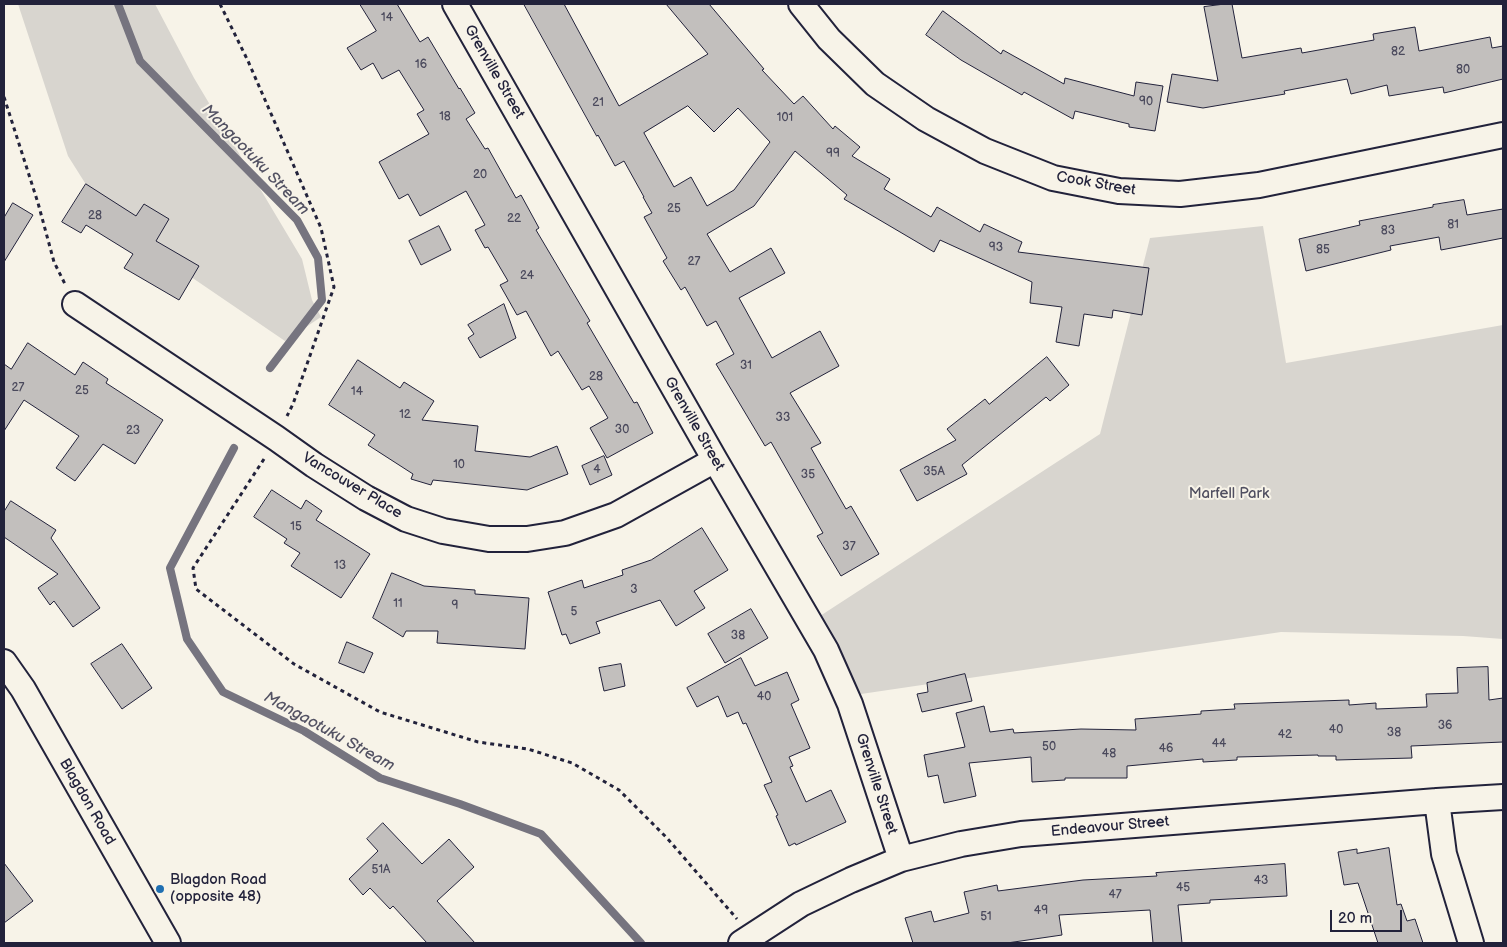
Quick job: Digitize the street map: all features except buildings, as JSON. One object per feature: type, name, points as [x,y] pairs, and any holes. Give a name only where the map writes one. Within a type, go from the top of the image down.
[{"type":"street","name":"Grenville Street","points":[[455,4],[715,460],[826,650],[850,704],[901,859]]},
{"type":"street","name":"Cook Street","points":[[802,4],[830,39],[876,84],[926,119],[985,152],[1053,178],[1119,191],[1180,194],[1259,185],[1503,135]]},
{"type":"street","name":"Vancouver Place","points":[[75,304],[358,493],[406,519],[442,531],[489,539],[527,539],[565,533],[616,515],[715,460]]},
{"type":"street","name":"Blagdon Road","points":[[4,662],[23,689],[168,943]]},
{"type":"street","name":"Endeavour Street","points":[[740,943],[801,904],[850,880],[901,859],[961,844],[1021,834],[1503,797]]},
{"type":"street","points":[[1437,801],[1444,854],[1471,943]]},
{"type":"path","points":[[4,97],[38,204],[54,262],[75,304]]},
{"type":"green space","points":[[18,4],[155,4],[194,78],[302,259],[312,300],[321,317],[285,341],[109,221],[68,156]]},
{"type":"green space","name":"Marfell Park","points":[[1263,226],[1286,363],[1503,325],[1503,639],[1463,636],[1281,632],[861,694],[820,616],[1100,434],[1150,238]]},
{"type":"waterway","name":"Mangaotuku Stream","points":[[118,4],[140,61],[297,220],[318,258],[322,300],[270,368]]},
{"type":"waterway","name":"Mangaotuku Stream","points":[[234,448],[170,568],[187,639],[223,692],[304,731],[380,778],[460,804],[541,834],[641,943]]},
{"type":"place","name":"Blagdon Road (opposite 48)","points":[[160,889]]}]
